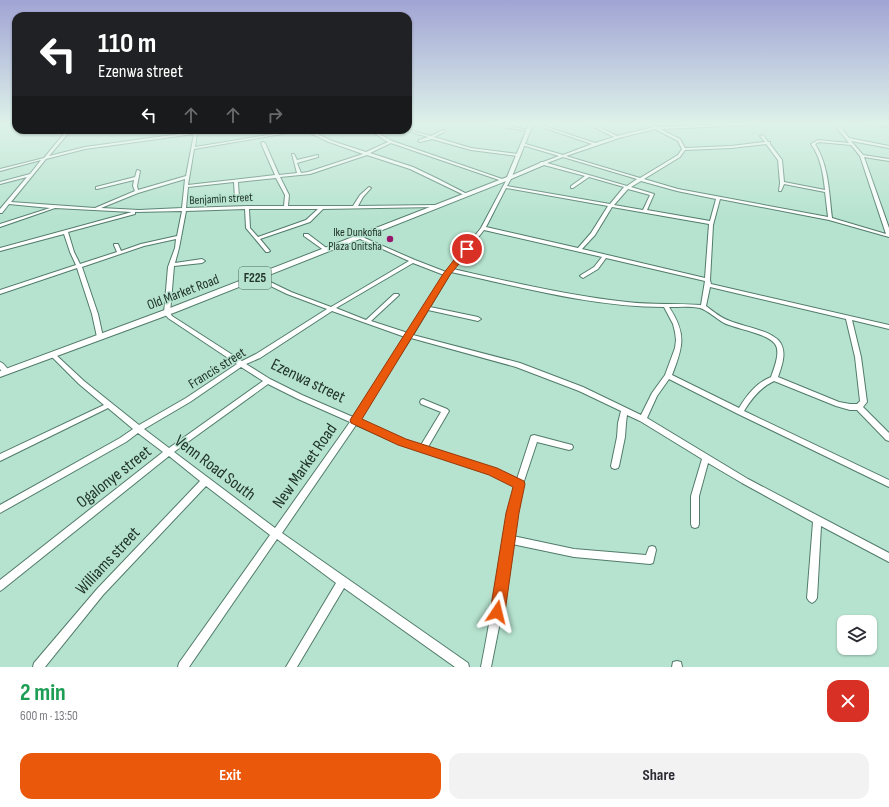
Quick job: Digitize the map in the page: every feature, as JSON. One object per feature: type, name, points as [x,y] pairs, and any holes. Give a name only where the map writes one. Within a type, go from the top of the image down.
[{"type":"main road","points":[[506,181],[518,155]]},
{"type":"main road","name":"Old Market Road","points":[[3,373],[167,312],[360,237],[465,194],[506,181]]},
{"type":"street","points":[[0,212],[47,155]]},
{"type":"street","points":[[0,170],[57,155]]},
{"type":"street","points":[[167,312],[172,265],[184,210],[186,186],[192,155]]},
{"type":"street","points":[[268,155],[287,194],[286,208]]},
{"type":"street","points":[[293,155],[299,174]]},
{"type":"street","points":[[186,186],[299,174],[321,169],[362,155]]},
{"type":"street","points":[[369,155],[417,170],[465,194]]},
{"type":"street","points":[[430,155],[506,181],[611,204],[712,223]]},
{"type":"street","points":[[559,155],[683,192],[830,219],[889,236]]},
{"type":"street","points":[[580,250],[593,234],[611,204],[626,188],[680,155]]},
{"type":"street","points":[[777,155],[780,160],[782,183],[780,190]]},
{"type":"street","points":[[820,155],[825,172],[830,219]]},
{"type":"street","points":[[294,162],[317,156]]},
{"type":"street","points":[[506,181],[542,163],[562,156]]},
{"type":"street","points":[[889,160],[862,156],[889,236]]},
{"type":"street","points":[[542,163],[626,188],[652,194],[645,210]]},
{"type":"street","points":[[137,192],[135,186],[138,171]]},
{"type":"street","points":[[0,183],[31,174]]},
{"type":"street","points":[[95,209],[137,192],[188,177]]},
{"type":"street","points":[[572,187],[587,177]]},
{"type":"street","points":[[96,188],[137,178]]},
{"type":"street","points":[[236,180],[237,199]]},
{"type":"street","name":"New Market Road","points":[[182,667],[355,420],[449,272],[483,228],[506,181]]},
{"type":"street","points":[[782,183],[826,191]]},
{"type":"street","points":[[355,207],[361,196],[369,188]]},
{"type":"street","points":[[703,307],[708,282],[712,223],[718,198]]},
{"type":"street","name":"Benjamin street","points":[[8,203],[138,212],[247,207],[322,208],[436,206]]},
{"type":"street","points":[[0,226],[56,207]]},
{"type":"street","points":[[247,207],[248,228],[268,250]]},
{"type":"street","points":[[257,238],[308,221],[322,208]]},
{"type":"street","points":[[0,250],[138,212]]},
{"type":"street","points":[[483,228],[605,256],[889,327]]},
{"type":"street","points":[[66,232],[95,314],[100,337]]},
{"type":"street","points":[[306,235],[327,250]]},
{"type":"street","points":[[0,292],[119,252],[142,245],[179,237]]},
{"type":"street","points":[[360,237],[413,261],[449,272],[613,302],[640,305],[686,305],[703,307],[729,323],[768,336],[777,341],[780,346],[779,362],[774,378]]},
{"type":"street","points":[[116,245],[119,252]]},
{"type":"street","points":[[583,276],[596,268],[605,256]]},
{"type":"street","points":[[172,265],[202,261]]},
{"type":"street","name":"Francis street","points":[[0,509],[123,440],[138,429],[188,400],[242,363],[271,348],[331,309],[413,261]]},
{"type":"street","points":[[256,277],[272,286],[367,322],[409,336],[518,365],[581,389],[643,419],[745,480],[889,558]]},
{"type":"street","points":[[367,322],[396,295]]},
{"type":"street","points":[[643,419],[654,395],[668,376],[677,353],[680,338],[678,327],[666,305]]},
{"type":"street","points":[[426,308],[478,319]]},
{"type":"street","name":"Ezenwa street","points":[[167,312],[170,317],[268,381],[300,397],[402,442],[493,472],[519,484]]},
{"type":"street","points":[[740,412],[749,398],[763,382],[774,378],[838,404],[850,407],[859,407],[864,402],[858,357],[848,317]]},
{"type":"street","name":"Venn Road South","points":[[53,355],[77,380],[205,481],[342,582],[464,667]]},
{"type":"street","points":[[0,364],[3,373]]},
{"type":"street","points":[[668,376],[889,484]]},
{"type":"street","name":"Ogalonye street","points":[[0,586],[169,452],[268,381]]},
{"type":"street","points":[[423,402],[445,411],[424,449]]},
{"type":"street","points":[[0,458],[109,405]]},
{"type":"street","points":[[859,407],[889,438]]},
{"type":"street","points":[[615,466],[622,437],[622,423],[625,410]]},
{"type":"street","points":[[486,667],[495,626],[510,539],[512,513],[519,484],[534,438],[569,447]]},
{"type":"street","points":[[695,524],[695,496],[706,457]]},
{"type":"street","name":"Williams street","points":[[38,667],[100,592],[205,481]]},
{"type":"street","points":[[812,598],[817,520]]},
{"type":"street","points":[[510,539],[574,553],[650,560],[652,550]]},
{"type":"street","points":[[291,667],[342,582]]},
{"type":"place","name":"Ike Dunkofia Plaza Onitsha","points":[[390,239]]},
{"type":"route","points":[[467,249],[447,274],[355,420],[402,442],[493,472],[519,484],[512,513],[510,539],[497,612]]}]
